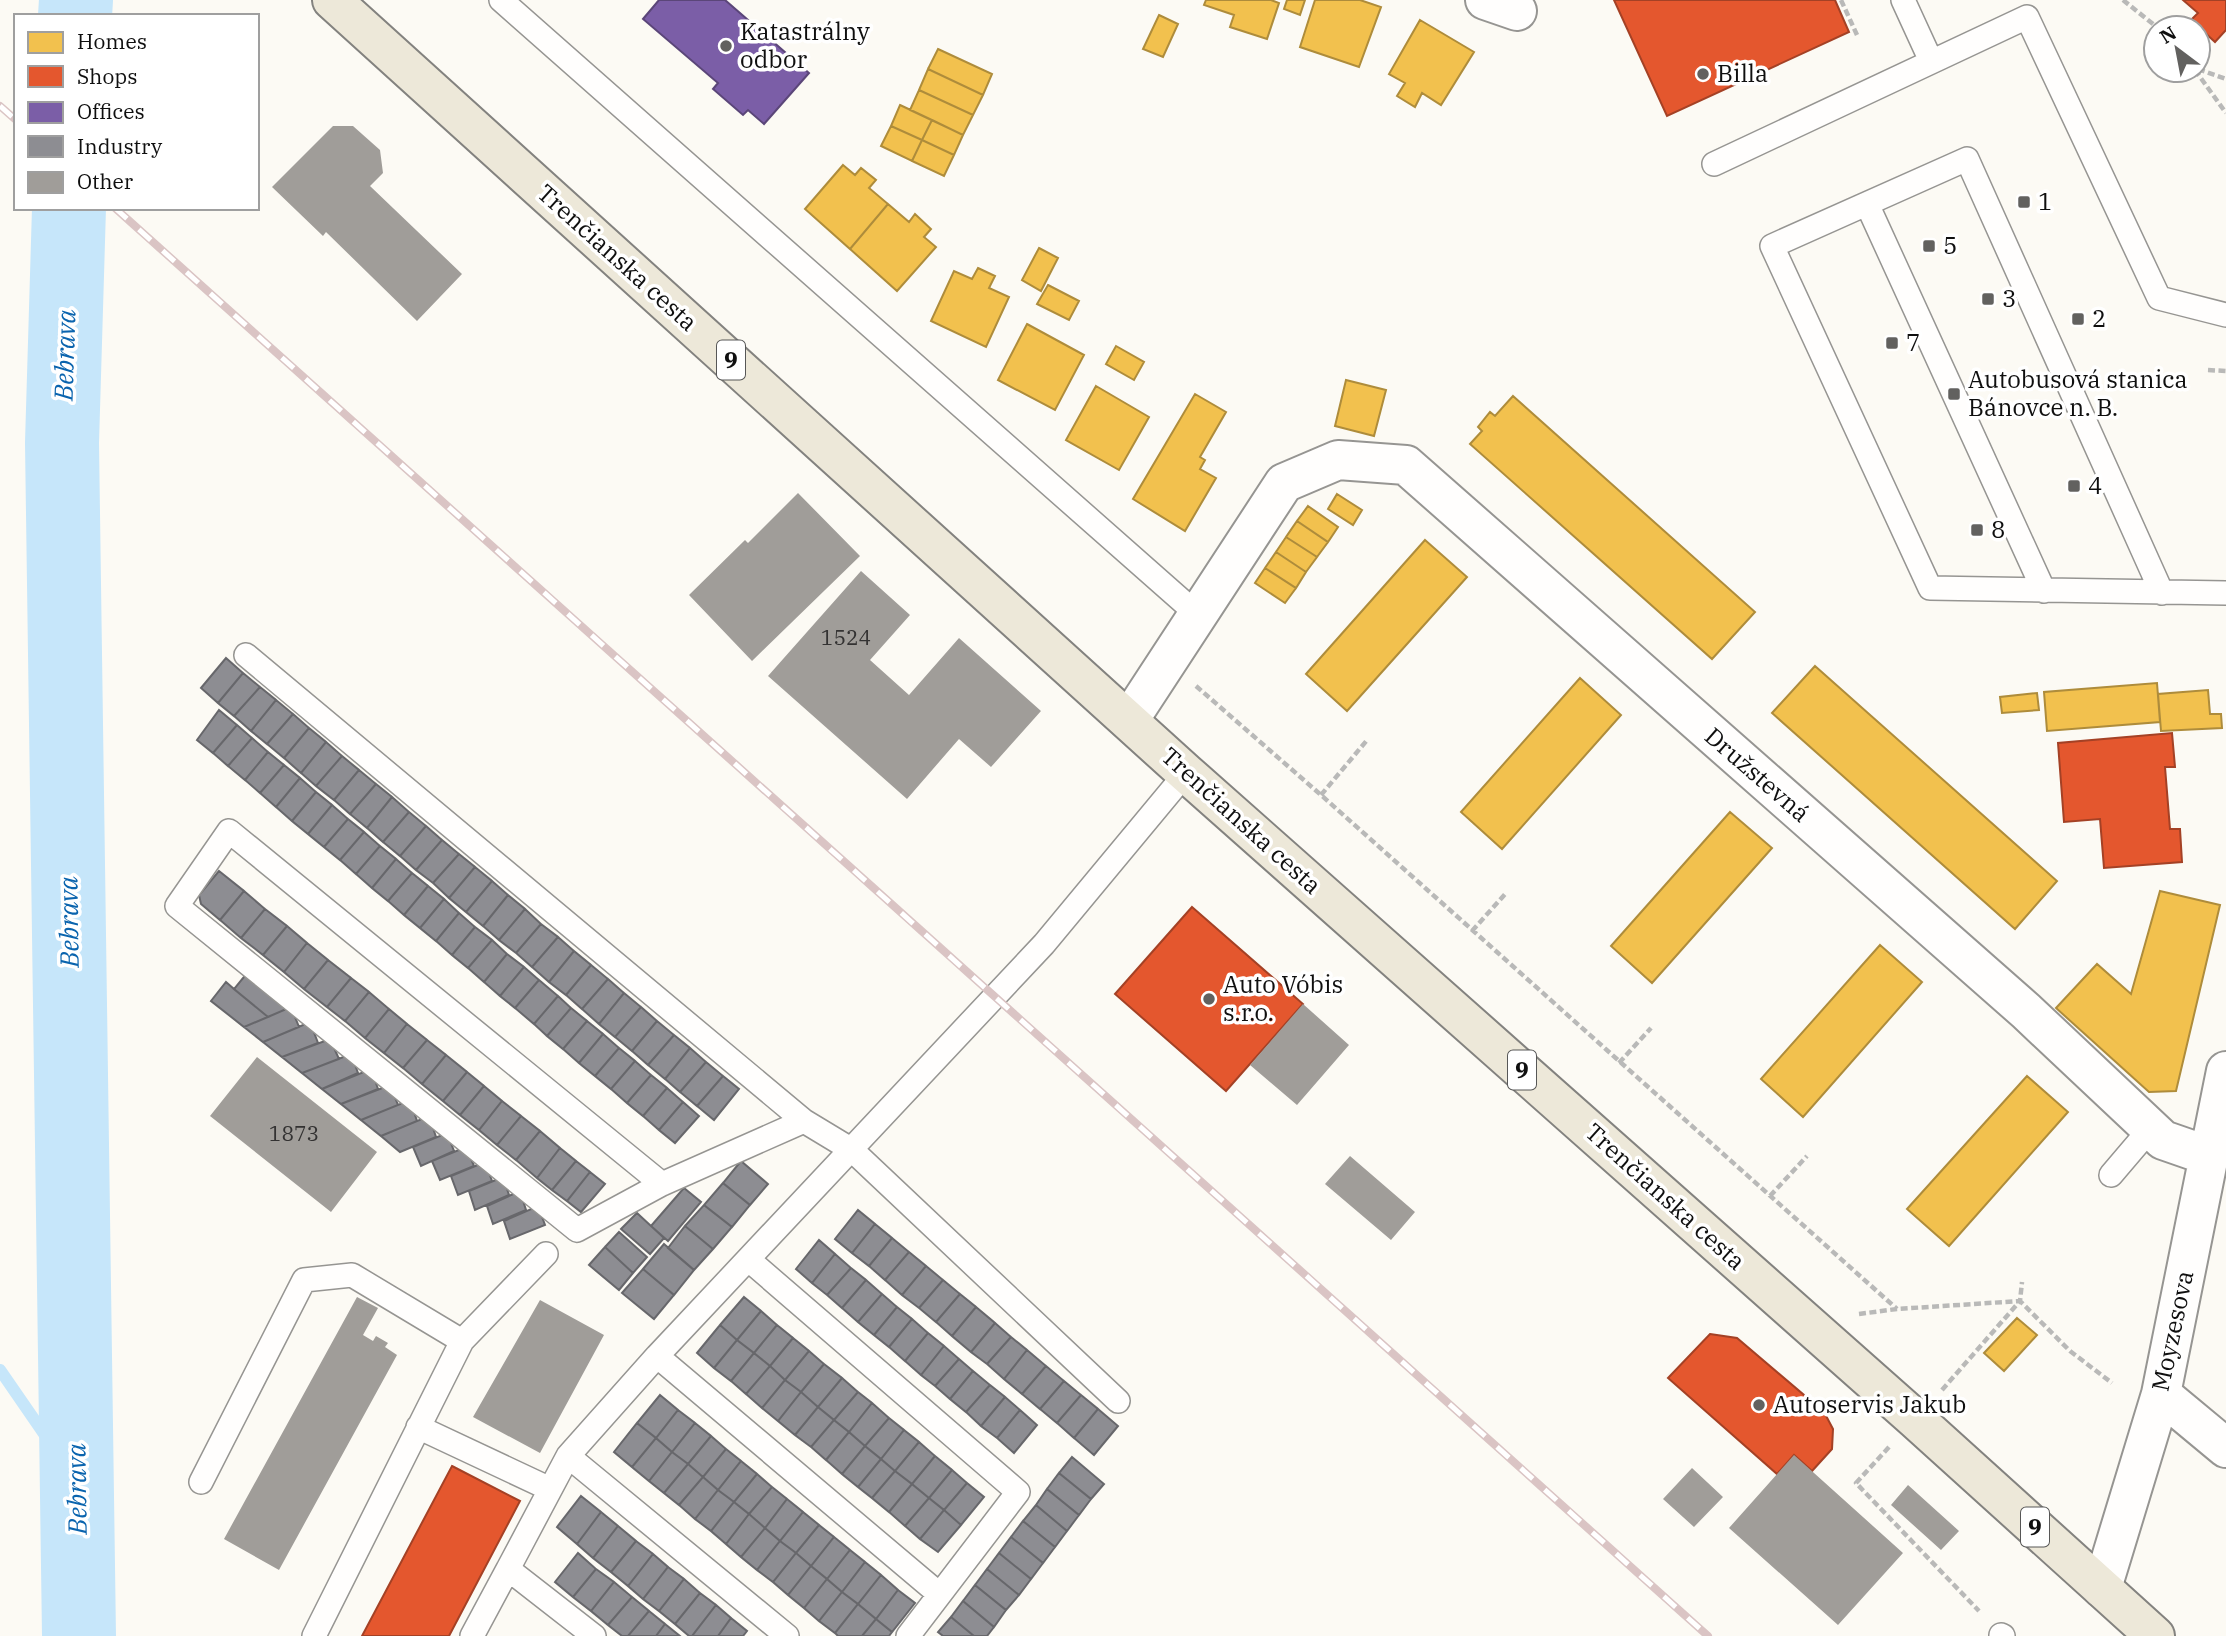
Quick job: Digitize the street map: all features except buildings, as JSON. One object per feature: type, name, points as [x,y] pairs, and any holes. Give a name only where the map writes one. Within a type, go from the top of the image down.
[{"type":"main road","name":"Trenčianska cesta","points":[[332,0],[1186,773],[2154,1636]]},
{"type":"street","name":"Družstevná","points":[[1198,615],[1284,483],[1338,460],[1406,465],[2026,1012],[2157,1134],[2209,1156]]},
{"type":"street","points":[[1129,720],[1198,615]]},
{"type":"street","name":"Moyzesova","points":[[2102,1588],[2161,1394],[2226,1071]]},
{"type":"street","points":[[2161,1394],[2226,1448]]},
{"type":"lane","points":[[501,0],[1198,615]]},
{"type":"lane","points":[[1903,0],[1931,61]]},
{"type":"lane","points":[[1714,164],[2027,17],[2159,298],[2226,315]]},
{"type":"lane","points":[[2162,593],[1967,159],[1772,246],[1930,588],[2162,593],[2226,593]]},
{"type":"lane","points":[[1867,204],[2044,591]]},
{"type":"lane","points":[[246,655],[804,1121],[852,1150],[1118,1401]]},
{"type":"lane","points":[[472,1636],[568,1456],[657,1356],[1044,944],[1186,773]]},
{"type":"lane","points":[[662,1184],[229,831],[177,905],[577,1230],[662,1184],[804,1121]]},
{"type":"lane","points":[[2111,1175],[2157,1134]]},
{"type":"lane","points":[[314,1636],[462,1341],[546,1254]]},
{"type":"lane","points":[[749,1260],[1018,1492],[908,1636]]},
{"type":"lane","points":[[201,1482],[304,1280],[352,1275],[462,1341]]},
{"type":"lane","points":[[657,1356],[939,1594]]},
{"type":"lane","points":[[418,1427],[550,1489]]},
{"type":"lane","points":[[568,1456],[788,1636]]},
{"type":"lane","points":[[508,1569],[594,1636]]},
{"type":"path","points":[[1841,0],[1857,35]]},
{"type":"path","points":[[2123,0],[2142,15]]},
{"type":"path","points":[[2206,84],[2226,113]]},
{"type":"path","points":[[2208,370],[2226,371]]},
{"type":"path","points":[[1168,662],[1321,794],[1897,1309]]},
{"type":"path","points":[[1321,794],[1368,739]]},
{"type":"path","points":[[1472,931],[1507,892]]},
{"type":"path","points":[[1619,1063],[1651,1028]]},
{"type":"path","points":[[1770,1196],[1808,1156]]},
{"type":"path","points":[[1941,1391],[2020,1301],[2022,1282]]},
{"type":"path","points":[[1858,1314],[2020,1301],[2070,1351],[2112,1383]]},
{"type":"path","points":[[1892,1444],[1856,1483],[2002,1635]]},
{"type":"waterway","name":"Bebrava","points":[[75,14],[76,0]]},
{"type":"waterway","name":"Bebrava","points":[[69,210],[62,443],[79,1636]]},
{"type":"waterway","points":[[0,1370],[78,1483]]},
{"type":"railway","points":[[0,106],[14,118]]},
{"type":"railway","points":[[117,210],[1708,1636]]},
{"type":"place","name":"Katastrálny odbor","points":[[726,46]]},
{"type":"place","name":"Billa","points":[[1703,74]]},
{"type":"place","name":"1","points":[[2024,202]]},
{"type":"place","name":"5","points":[[1929,246]]},
{"type":"place","name":"3","points":[[1988,299]]},
{"type":"place","name":"2","points":[[2078,319]]},
{"type":"place","name":"7","points":[[1892,343]]},
{"type":"place","name":"Autobusová stanica Bánovce n. B.","points":[[1954,394]]},
{"type":"place","name":"4","points":[[2074,486]]},
{"type":"place","name":"8","points":[[1977,530]]},
{"type":"place","name":"Auto Vóbis s.r.o.","points":[[1209,999]]},
{"type":"place","name":"Autoservis Jakub","points":[[1759,1405]]}]
